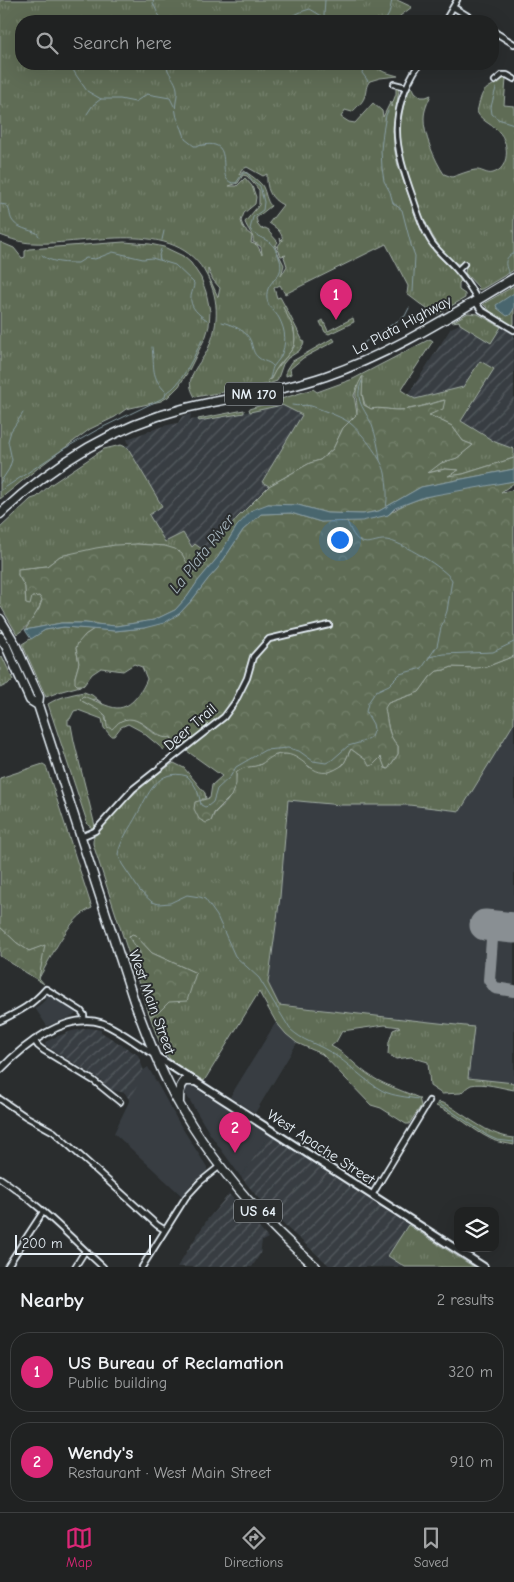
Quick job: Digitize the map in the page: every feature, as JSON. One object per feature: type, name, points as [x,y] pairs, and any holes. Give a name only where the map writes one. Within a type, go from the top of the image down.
[{"type":"highway","name":"La Plata Highway","points":[[1,512],[28,488],[82,450],[124,430],[146,420],[181,410],[285,388],[344,370],[392,349],[514,278]]},
{"type":"highway","points":[[0,520],[1,512]]},
{"type":"highway","points":[[0,611],[8,624],[7,630]]},
{"type":"highway","name":"West Main Street","points":[[0,619],[30,673],[39,697],[38,705],[134,1001],[156,1056],[178,1102],[220,1166],[258,1212],[316,1267]]},
{"type":"highway","name":"West Main Street","points":[[0,637],[6,646],[30,700],[38,705]]},
{"type":"highway","points":[[178,1102],[181,1086],[185,1081],[194,1081]]},
{"type":"main road","name":"West Apache Street","points":[[156,1056],[484,1267]]},
{"type":"street","points":[[448,15],[457,0]]},
{"type":"street","points":[[453,7],[466,15]]},
{"type":"street","points":[[499,35],[514,44]]},
{"type":"street","points":[[416,70],[406,87],[398,111],[396,130],[401,164],[421,222],[428,237],[458,270],[479,308],[514,330]]},
{"type":"street","points":[[495,81],[502,75],[507,75],[514,79]]},
{"type":"street","points":[[394,84],[406,87]]},
{"type":"street","points":[[458,270],[464,264]]},
{"type":"street","name":"Deer Trail","points":[[81,837],[95,831],[133,789],[224,717],[235,702],[247,678],[253,657],[269,639],[329,625]]},
{"type":"street","points":[[0,1022],[28,1007],[46,989],[81,1011],[84,1015],[84,1021],[60,1027],[34,1040],[0,1070]]},
{"type":"street","name":"West Apache Street","points":[[84,1021],[106,1025],[156,1056]]},
{"type":"street","points":[[34,1040],[43,1050],[94,1081],[120,1102]]},
{"type":"street","points":[[0,1099],[54,1132],[157,1225],[165,1230]]},
{"type":"street","points":[[372,1195],[429,1101]]},
{"type":"street","points":[[142,1267],[193,1189],[220,1166]]},
{"type":"street","points":[[0,1178],[43,1212],[103,1267]]},
{"type":"street","points":[[7,1267],[43,1212]]},
{"type":"street","points":[[74,1267],[86,1251]]},
{"type":"shaded area","points":[[460,324],[491,343],[501,327],[514,335],[514,449],[495,442],[461,421],[494,369],[481,361],[463,387],[415,399],[408,395],[451,328]]},
{"type":"shaded area","points":[[282,405],[303,415],[262,481],[269,486],[206,552],[195,544],[192,547],[165,542],[149,515],[162,506],[128,448],[121,445],[129,445],[127,439],[163,426],[178,423],[182,416],[191,414],[190,420],[198,419],[199,421]]},
{"type":"shaded area","points":[[514,723],[514,1083],[468,1078],[473,1027],[266,1003],[288,800],[341,805],[409,805],[460,811]]},
{"type":"shaded area","points":[[47,992],[74,1009],[75,1015],[47,1026],[35,1008],[47,998],[43,995]]},
{"type":"shaded area","points":[[276,1022],[297,1043],[255,1113],[230,1097]]},
{"type":"shaded area","points":[[88,1028],[101,1030],[101,1032],[138,1055],[144,1071],[130,1101],[125,1093],[112,1090],[97,1077],[45,1045],[46,1042],[53,1038],[72,1031]]},
{"type":"shaded area","points":[[148,1067],[179,1123],[207,1167],[207,1171],[193,1182],[182,1196],[114,1133],[144,1070]]},
{"type":"shaded area","points":[[187,1083],[269,1135],[241,1177],[210,1134],[184,1091],[183,1089]]},
{"type":"shaded area","points":[[269,1135],[408,1225],[381,1267],[331,1267],[285,1226],[259,1199],[241,1177]]},
{"type":"shaded area","points":[[229,1194],[268,1238],[262,1241],[260,1254],[252,1267],[177,1267],[207,1220]]},
{"type":"shaded area","points":[[388,1256],[405,1267],[381,1267]]},
{"type":"green space","points":[[0,0],[397,0],[412,7],[401,15],[15,15],[15,70],[381,70],[398,76],[370,81],[360,104],[352,112],[345,110],[341,117],[355,123],[373,103],[382,111],[383,117],[391,101],[391,107],[396,94],[396,88],[399,90],[393,127],[394,147],[398,166],[426,240],[434,252],[462,280],[459,283],[459,290],[465,294],[465,298],[437,314],[432,313],[407,294],[408,286],[386,244],[285,294],[280,285],[274,288],[277,298],[280,297],[285,306],[283,307],[293,327],[295,338],[291,351],[268,380],[269,384],[195,397],[190,381],[193,372],[206,353],[210,343],[215,324],[216,304],[207,276],[193,257],[174,246],[153,240],[129,238],[55,243],[21,242],[0,235]],"holes":[[[247,167],[263,176],[267,174],[267,184],[272,196],[283,205],[269,223],[278,230],[283,241],[280,238],[281,242],[277,247],[281,256],[286,255],[284,257],[287,266],[281,276],[284,265],[275,246],[278,242],[269,230],[261,229],[256,218],[271,206],[262,185],[255,178],[244,171],[239,175],[241,170]],[[243,175],[247,176],[259,190],[259,205],[245,222],[253,237],[253,242],[261,247],[262,254],[257,245],[251,243],[252,236],[244,229],[241,221],[244,213],[255,204],[256,197],[252,186],[245,178],[237,186],[229,186],[238,183]],[[208,269],[213,280],[220,288],[218,297],[208,275]]]},
{"type":"green space","points":[[506,79],[504,105],[514,106],[514,270],[477,290],[479,288],[465,273],[466,266],[462,263],[458,264],[448,257],[437,243],[419,207],[411,187],[402,150],[400,137],[401,118],[410,87],[421,97],[431,95],[426,106],[424,118],[425,131],[430,147],[444,174],[452,177],[477,170],[493,173],[503,166],[505,161],[505,143],[497,130],[477,112],[484,91]]},
{"type":"green space","points":[[0,242],[14,248],[22,258],[25,257],[25,251],[29,249],[124,242],[164,247],[183,256],[191,263],[201,278],[210,311],[206,336],[189,370],[179,386],[168,397],[161,401],[126,409],[115,417],[90,429],[0,499]]},
{"type":"green space","points":[[514,286],[514,324],[511,325],[491,312],[483,304]]},
{"type":"green space","points":[[285,306],[304,343],[299,351],[288,358],[283,364],[277,381],[269,384],[268,380],[271,379],[294,347],[294,329],[283,307]]},
{"type":"green space","points":[[468,313],[478,314],[501,327],[491,343],[460,324],[459,321],[452,322]]},
{"type":"green space","points":[[353,318],[354,322],[329,334],[325,332],[320,322],[323,320],[328,331]]},
{"type":"green space","points":[[333,338],[335,341],[303,358],[290,369],[291,374],[286,376],[286,370],[291,362]]},
{"type":"green space","points":[[430,339],[433,341],[401,390],[415,399],[463,387],[480,361],[494,369],[461,421],[495,442],[514,449],[514,458],[463,474],[445,477],[458,470],[445,469],[426,473],[441,463],[457,458],[473,445],[463,441],[452,426],[429,415],[444,400],[405,409],[371,409],[365,405],[362,394],[362,377],[354,395],[357,414],[343,428],[333,449],[320,460],[310,463],[269,486],[262,482],[302,415],[282,405],[250,412],[249,409],[313,389],[317,392],[353,379]]},
{"type":"green space","points":[[363,376],[362,394],[364,405],[371,409],[404,410],[445,400],[443,409],[429,415],[452,426],[463,441],[473,445],[457,458],[441,463],[428,473],[445,469],[459,470],[448,476],[463,474],[514,458],[514,469],[421,487],[379,511],[363,514],[327,513],[298,505],[268,504],[237,526],[218,557],[175,610],[154,620],[116,626],[61,623],[25,630],[39,609],[42,600],[39,596],[32,597],[30,605],[26,604],[25,587],[18,575],[18,569],[47,566],[60,556],[96,548],[137,544],[165,546],[175,549],[182,554],[192,572],[200,569],[206,563],[206,552],[269,486],[310,463],[320,460],[333,449],[343,428],[357,414],[356,391]]},
{"type":"green space","points":[[244,410],[244,413],[199,421],[198,419]]},
{"type":"green space","points":[[121,445],[128,448],[162,506],[149,515],[165,542],[183,533],[192,547],[195,544],[206,552],[206,563],[196,572],[192,572],[188,566],[165,546],[137,544],[60,556],[47,566],[19,569],[18,575],[25,587],[26,604],[32,597],[39,596],[43,599],[33,619],[17,634],[0,605],[0,528],[31,499],[37,497],[50,485],[104,449]]},
{"type":"green space","points":[[514,481],[514,483],[501,492],[514,490],[514,656],[486,667],[452,667],[437,671],[419,692],[388,703],[385,708],[388,724],[392,738],[398,746],[398,754],[388,769],[385,768],[381,757],[373,765],[369,766],[366,760],[351,749],[342,765],[326,772],[313,769],[296,757],[282,754],[276,755],[261,764],[243,768],[236,773],[236,784],[231,796],[214,813],[211,821],[206,823],[199,819],[194,809],[195,802],[210,798],[212,785],[222,776],[173,741],[171,737],[159,736],[135,720],[121,721],[112,729],[107,727],[106,716],[80,699],[83,696],[110,707],[122,707],[136,698],[147,679],[142,667],[134,664],[123,671],[101,668],[92,674],[84,685],[77,685],[75,677],[79,663],[76,648],[85,635],[94,629],[115,631],[144,628],[179,614],[218,568],[243,530],[261,514],[291,513],[321,522],[388,515],[399,507],[430,496],[466,488]]},
{"type":"green space","points":[[64,627],[94,629],[85,635],[76,648],[79,663],[75,677],[77,685],[84,685],[46,697],[22,644],[45,630]]},
{"type":"green space","points":[[2,656],[13,680],[0,688],[0,657]]},
{"type":"green space","points":[[514,656],[514,723],[460,811],[409,805],[341,805],[288,800],[280,897],[268,983],[279,1005],[474,1027],[468,1078],[514,1083],[514,1090],[476,1084],[471,1085],[461,1093],[442,1094],[430,1086],[428,1062],[411,1057],[396,1059],[388,1054],[393,1030],[400,1027],[385,1025],[342,1031],[336,1042],[331,1046],[372,1077],[419,1098],[421,1106],[409,1124],[406,1124],[381,1108],[371,1105],[322,1054],[297,1043],[286,1034],[276,1022],[259,992],[204,1081],[174,1062],[161,1045],[150,1016],[160,1011],[196,973],[152,953],[135,935],[129,937],[139,953],[133,967],[93,844],[99,829],[131,797],[155,776],[174,763],[184,768],[205,793],[206,799],[202,799],[211,821],[214,814],[225,804],[231,795],[236,773],[241,768],[260,765],[269,757],[289,754],[300,758],[309,767],[329,772],[343,765],[351,749],[373,765],[381,756],[385,767],[388,769],[398,754],[398,746],[392,738],[384,708],[388,703],[419,692],[437,671],[452,667],[486,667]]},
{"type":"green space","points":[[84,692],[92,695],[103,704],[95,699],[82,701],[100,711],[106,721],[115,726],[121,721],[132,719],[138,721],[159,736],[171,737],[173,741],[164,750],[141,731],[128,724],[121,727],[114,736],[111,736],[104,728],[102,719],[78,710],[74,711],[70,719],[68,719],[68,725],[71,725],[95,826],[92,828],[88,825],[48,704],[66,696]]},
{"type":"green space","points":[[43,764],[46,766],[92,908],[69,928],[39,978],[44,946],[29,951],[0,927],[0,778]]},
{"type":"green space","points":[[0,927],[29,951],[45,945],[39,978],[44,984],[0,956]]},
{"type":"green space","points":[[132,934],[152,953],[196,973],[187,1001],[169,1002],[160,1011],[150,1016],[133,967],[140,957],[140,952],[129,937]]},
{"type":"green space","points":[[438,1102],[444,1103],[492,1132],[514,1138],[514,1145],[496,1141],[484,1135],[451,1113],[436,1106]]},
{"type":"green space","points":[[408,1225],[474,1267],[405,1267],[388,1256]]},
{"type":"water","points":[[514,293],[514,309],[507,316],[496,305]]},
{"type":"water","points":[[514,469],[514,481],[424,497],[395,508],[388,515],[362,521],[321,522],[291,513],[261,514],[243,530],[218,568],[192,600],[179,614],[164,623],[144,628],[115,631],[64,627],[45,630],[31,639],[25,630],[61,623],[116,626],[154,620],[175,610],[218,557],[237,526],[252,510],[268,504],[298,505],[327,513],[363,514],[379,511],[421,487]]},
{"type":"waterway","points":[[154,0],[153,3],[159,15]]},
{"type":"waterway","points":[[324,15],[325,0]]},
{"type":"waterway","points":[[388,15],[392,0]]},
{"type":"waterway","points":[[293,15],[310,9],[320,15]]},
{"type":"waterway","points":[[73,70],[87,91],[101,99],[120,99],[135,102],[147,94],[170,98],[174,106]]},
{"type":"waterway","points":[[168,70],[176,86],[176,113],[185,139],[194,146],[212,144],[220,148],[224,159],[226,178],[230,182],[236,183],[243,173],[247,173],[260,186],[264,202],[263,210],[253,217],[250,229],[269,242],[274,247],[279,258],[280,272],[267,291],[267,299],[281,323],[285,338],[284,348],[280,358],[273,367],[270,378]]},
{"type":"waterway","points":[[363,70],[362,73],[368,81]]},
{"type":"waterway","points":[[496,88],[491,107],[492,114],[498,119],[514,124]]},
{"type":"waterway","points":[[87,114],[93,105],[101,99]]},
{"type":"waterway","points":[[388,111],[381,150],[382,168],[384,181],[393,203],[402,210],[415,256],[413,292]]},
{"type":"waterway","points":[[0,204],[8,207],[14,223],[37,233],[39,236]]},
{"type":"waterway","points":[[162,240],[164,231]]},
{"type":"waterway","points":[[160,260],[161,249]]},
{"type":"waterway","points":[[42,255],[54,261],[78,263],[86,258],[95,259],[113,252],[143,259],[152,258],[175,265],[194,283],[191,296],[193,307],[207,320]]},
{"type":"waterway","points":[[511,276],[507,270],[506,260],[514,253]]},
{"type":"waterway","points":[[363,351],[362,347],[365,342],[405,316],[409,308]]},
{"type":"waterway","points":[[222,322],[243,331],[249,338],[254,353],[273,366]]},
{"type":"waterway","points":[[167,392],[182,377],[202,340]]},
{"type":"waterway","points":[[0,491],[62,450],[97,430],[165,397],[166,392],[155,376],[152,347]]},
{"type":"waterway","points":[[362,381],[359,399],[373,429],[380,460]]},
{"type":"waterway","points":[[292,405],[308,405],[340,417],[358,430],[383,467],[387,486],[386,508]]},
{"type":"waterway","points":[[0,483],[9,469],[12,460],[8,441],[11,431],[23,413]]},
{"type":"waterway","points":[[347,521],[354,535],[360,541],[369,543],[386,540],[401,545],[441,569],[452,580],[447,611],[437,646],[422,668],[400,674],[389,685],[376,691],[368,703],[366,712],[373,724],[374,729],[371,737],[348,746],[326,763],[313,761],[299,751],[288,748],[265,750],[236,767],[230,777],[217,789],[213,802],[205,807],[201,805],[197,789],[187,776],[168,775],[161,779],[145,799],[123,838],[118,854],[122,864],[140,891],[152,902],[159,904],[170,903],[187,895],[205,899],[217,916],[235,956],[259,978],[290,1029],[337,1056],[383,1091],[418,1099]]},
{"type":"waterway","points":[[429,657],[443,654],[493,652],[514,642]]},
{"type":"waterway","points":[[438,1104],[488,1136],[497,1140],[514,1142]]},
{"type":"taxiway","points":[[493,926],[489,980],[495,988],[514,991]]},
{"type":"runway","points":[[485,925],[514,928]]},
{"type":"place","name":"US Bureau of Reclamation","points":[[336,320]]},
{"type":"place","name":"Wendy's","points":[[235,1153]]},
{"type":"water label","name":"La Plata River","points":[[202,554]]}]
